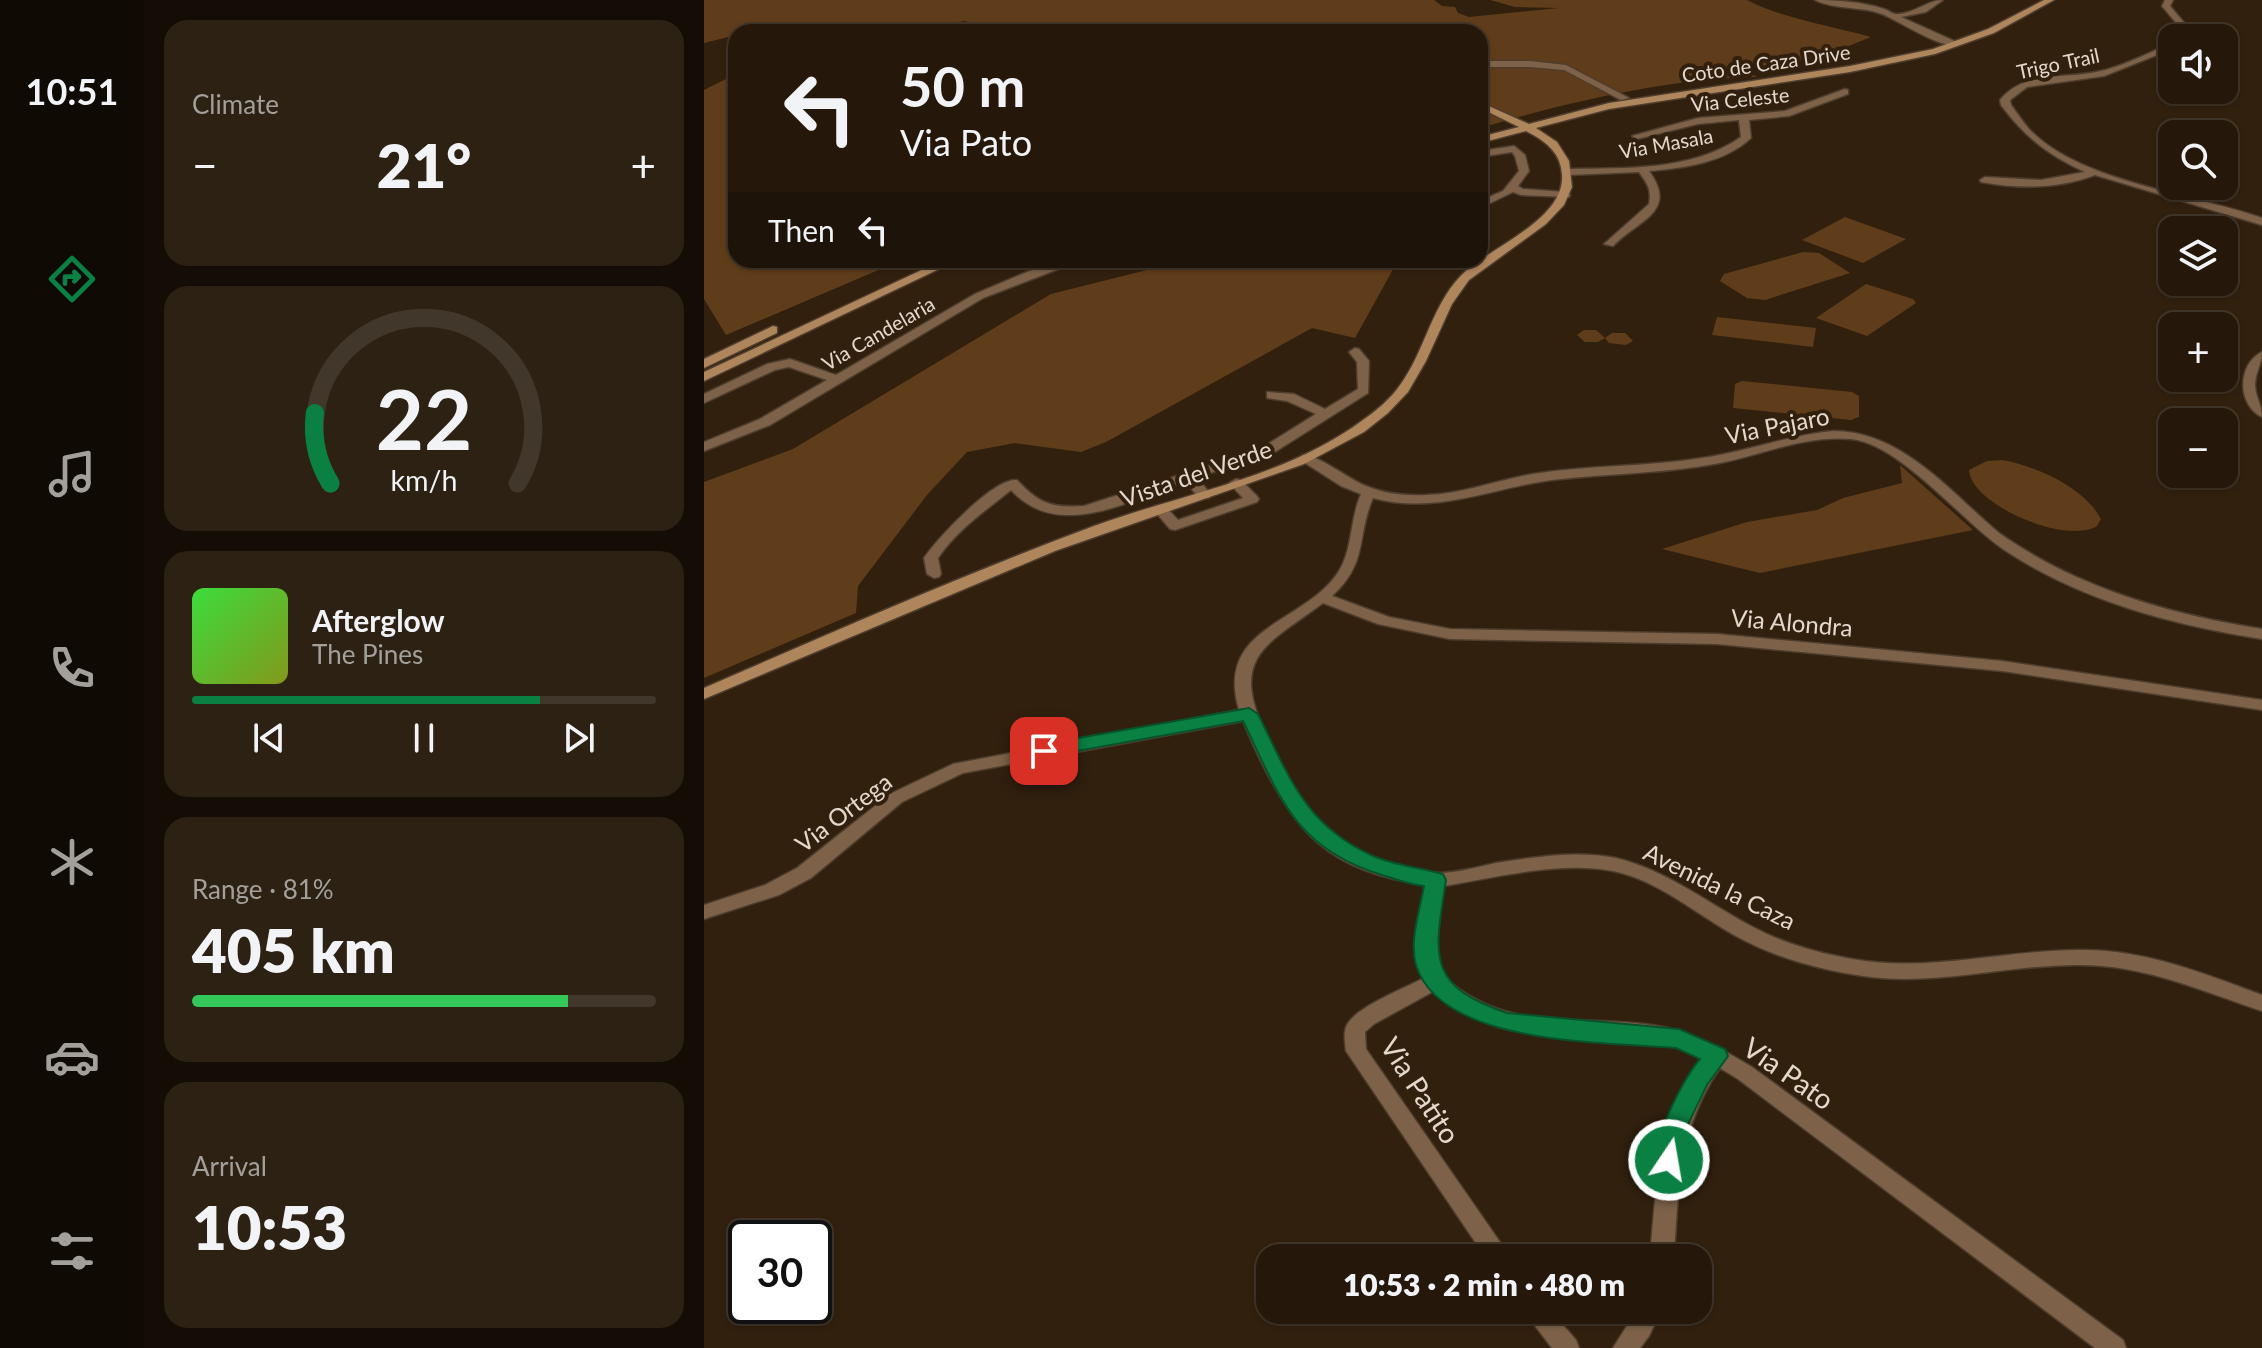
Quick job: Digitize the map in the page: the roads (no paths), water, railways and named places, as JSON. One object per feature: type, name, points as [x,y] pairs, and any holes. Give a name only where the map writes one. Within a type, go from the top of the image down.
[{"type":"main road","name":"Coto de Caza Drive","points":[[1488,138],[1624,98],[1853,63],[1952,42],[2034,0]]},
{"type":"main road","name":"Coto de Caza Drive","points":[[1488,132],[1523,127],[1609,106],[1859,67],[2003,26],[2050,0]]},
{"type":"main road","points":[[1488,109],[1523,127],[1528,134],[1556,150],[1569,172],[1565,195]]},
{"type":"main road","name":"Vista del Verde","points":[[1488,260],[1548,216],[1565,195]]},
{"type":"main road","points":[[704,364],[914,268]]},
{"type":"main road","points":[[704,377],[935,268]]},
{"type":"main road","name":"Vista del Verde","points":[[704,694],[959,585],[1103,528],[1307,458],[1361,429],[1405,388],[1450,295],[1479,268]]},
{"type":"street","points":[[1819,0],[1862,5],[1896,16],[1921,31],[1952,42]]},
{"type":"street","points":[[1896,16],[1923,10],[1939,0]]},
{"type":"street","points":[[2169,0],[2166,6],[2181,24]]},
{"type":"street","name":"Trigo Trail","points":[[2158,51],[2099,74],[2036,82],[2017,88],[2008,95],[2006,105],[2041,145],[2061,158],[2095,172],[2262,222]]},
{"type":"street","points":[[1488,64],[1566,68],[1624,98]]},
{"type":"street","name":"Via Celeste","points":[[1637,136],[1698,121],[1744,119],[1802,110],[1845,92]]},
{"type":"street","name":"Via Masala","points":[[1569,172],[1642,169],[1699,159],[1733,148],[1746,138],[1744,119]]},
{"type":"street","points":[[1488,153],[1508,149],[1520,155],[1524,171],[1513,187],[1488,201]]},
{"type":"street","points":[[1609,244],[1617,233],[1652,209],[1658,198],[1656,189],[1642,169]]},
{"type":"street","points":[[1985,180],[2046,184],[2095,172]]},
{"type":"street","points":[[1513,187],[1521,192],[1565,195]]},
{"type":"street","name":"Via Candelaria","points":[[704,447],[765,422],[979,296],[1040,268]]},
{"type":"street","points":[[934,574],[931,558],[938,548],[977,508],[1012,483],[1021,496],[1037,506],[1059,511],[1101,508],[1265,452],[1364,390],[1363,361],[1355,352]]},
{"type":"street","points":[[2262,356],[2251,369],[2248,383],[2253,400],[2262,413]]},
{"type":"street","points":[[704,399],[771,367],[790,363],[837,380]]},
{"type":"street","points":[[1271,395],[1290,397],[1326,414]]},
{"type":"street","name":"Via Pajaro","points":[[1307,458],[1337,480],[1368,494],[1409,498],[1449,496],[1536,478],[1705,461],[1820,434],[1856,435],[1873,439],[1890,449],[1975,522],[2043,567],[2134,605],[2183,620],[2262,634]]},
{"type":"street","points":[[1188,476],[1204,495]]},
{"type":"street","points":[[1160,509],[1175,526],[1252,499],[1236,483]]},
{"type":"street","points":[[1321,597],[1347,571],[1362,504],[1368,494]]},
{"type":"street","name":"Via Alondra","points":[[1321,597],[1368,618],[1439,633],[1717,639],[2002,666],[2262,705]]},
{"type":"street","name":"Avenida la Caza","points":[[1321,597],[1262,639],[1248,657],[1243,676],[1243,694],[1249,714],[1306,822],[1324,838],[1365,862],[1418,878],[1436,880],[1586,860],[1616,865],[1649,876],[1746,933],[1789,950],[1862,968],[1908,972],[2082,957],[2128,960],[2190,977],[2262,1003]]},
{"type":"street","name":"Via Ortega","points":[[704,912],[772,890],[804,873],[896,798],[959,768],[1249,714]]},
{"type":"street","points":[[1436,880],[1425,943],[1427,964],[1436,981]]},
{"type":"street","name":"Via Pato","points":[[1436,981],[1474,1011],[1507,1023],[1679,1039],[1717,1056],[1758,1082],[2114,1348]]},
{"type":"street","name":"Via Patito","points":[[1436,981],[1367,1018],[1355,1029],[1356,1051],[1489,1244]]},
{"type":"street","points":[[1663,1244],[1669,1160],[1677,1122],[1698,1078],[1717,1056]]},
{"type":"street","points":[[1547,1324],[1567,1348]]},
{"type":"street","points":[[1625,1348],[1643,1324]]}]
